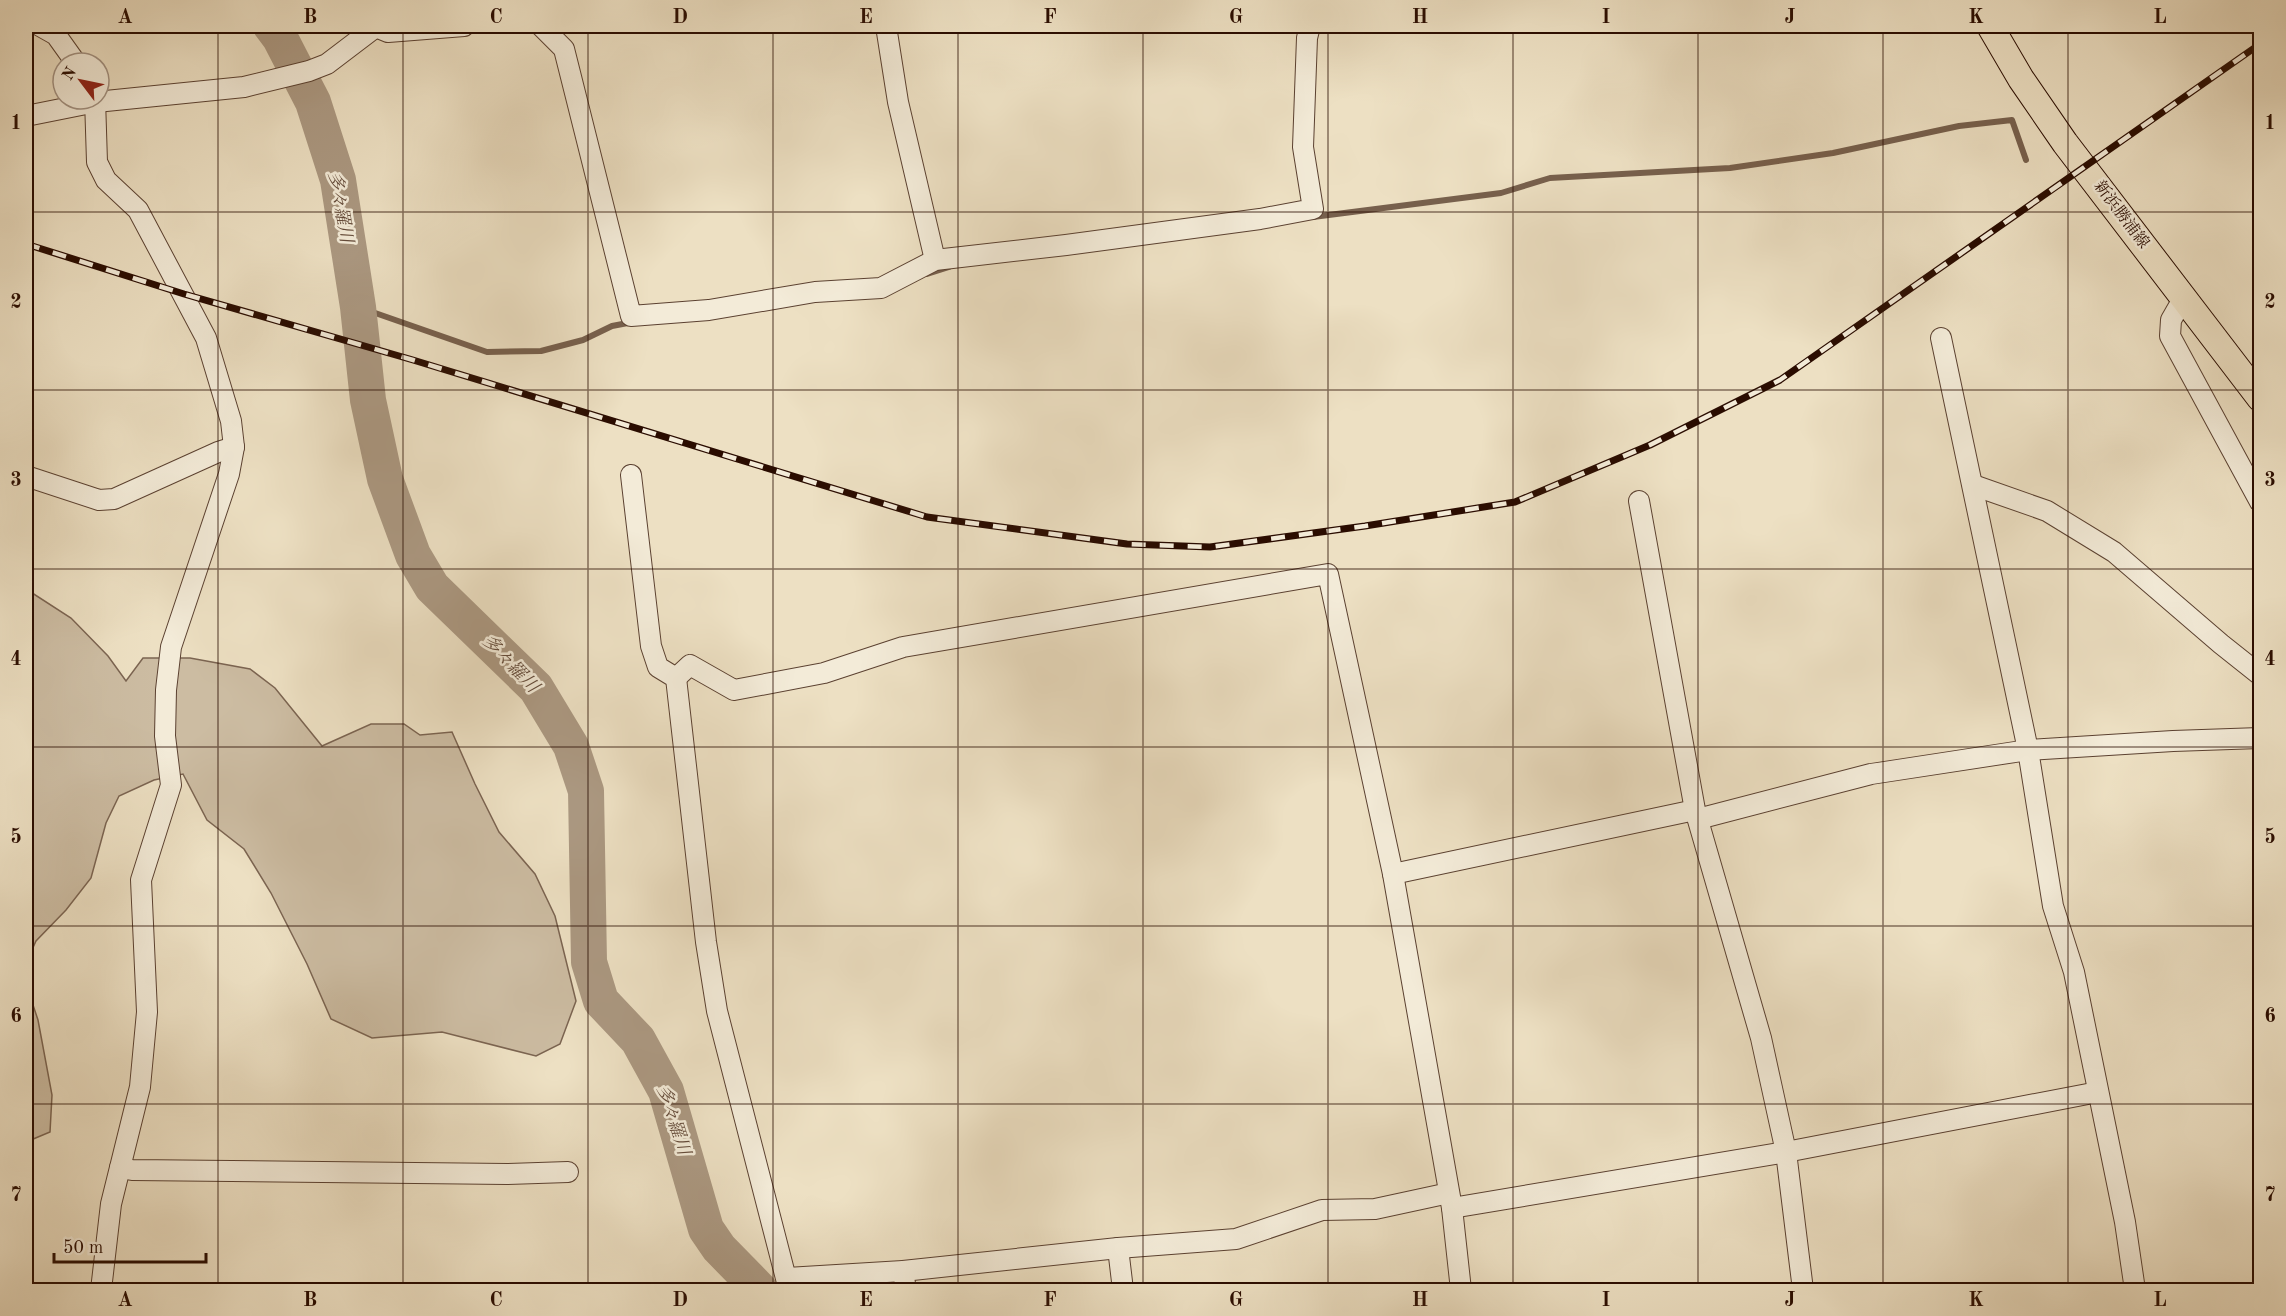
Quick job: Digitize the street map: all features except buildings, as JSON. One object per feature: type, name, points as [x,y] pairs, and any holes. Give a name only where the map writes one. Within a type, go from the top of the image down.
[{"type":"main road","name":"新浜勝浦線","points":[[1990,26],[2021,79],[2065,143],[2260,398]]},
{"type":"street","points":[[40,26],[56,35],[67,51]]},
{"type":"street","points":[[111,99],[244,87],[309,71],[327,64],[377,26],[388,32],[464,26]]},
{"type":"street","points":[[541,26],[564,49],[630,316],[709,310],[815,292],[881,288],[935,260],[1078,244],[1260,219],[1313,209],[1303,147],[1307,38],[1310,26]]},
{"type":"street","points":[[885,26],[898,102],[935,260]]},
{"type":"street","points":[[26,116],[51,110]]},
{"type":"street","points":[[95,111],[97,162],[106,180],[138,210],[206,338],[231,421],[234,447],[229,474],[171,647],[165,690],[165,736],[171,785],[141,880],[147,1012],[141,1087],[111,1204],[101,1290]]},
{"type":"street","points":[[2183,299],[2171,320],[2170,336],[2260,502]]},
{"type":"street","points":[[1941,338],[2028,750],[2053,906],[2074,972],[2125,1222],[2135,1290]]},
{"type":"street","points":[[26,476],[99,500],[114,499],[234,447]]},
{"type":"street","points":[[631,475],[651,646],[658,667],[676,678]]},
{"type":"street","points":[[1973,485],[2047,511],[2114,552],[2260,675]]},
{"type":"street","points":[[1639,501],[1696,815],[1761,1038],[1786,1152],[1803,1290]]},
{"type":"street","points":[[676,678],[690,665],[734,690],[824,673],[903,647],[1328,574],[1393,874],[1451,1200],[1461,1290]]},
{"type":"street","points":[[676,678],[706,942],[717,1011],[788,1284],[1118,1248],[1236,1239],[1322,1210],[1375,1209],[1451,1200],[1786,1152],[2098,1092]]},
{"type":"street","points":[[1393,874],[1696,815],[1871,774],[2028,750],[2260,738]]},
{"type":"street","points":[[120,1168],[132,1170],[507,1174],[568,1172]]},
{"type":"street","points":[[1118,1248],[1123,1290]]},
{"type":"street","points":[[903,1270],[906,1290]]},
{"type":"shaded area","points":[[26,589],[71,618],[108,656],[126,681],[143,658],[190,658],[250,669],[275,688],[322,746],[371,724],[404,724],[420,735],[452,732],[499,832],[535,874],[555,916],[576,1001],[560,1044],[536,1056],[442,1032],[372,1038],[331,1019],[307,964],[271,893],[244,849],[207,820],[183,774],[154,780],[119,796],[106,823],[91,878],[66,910],[36,941],[26,963]]},
{"type":"shaded area","points":[[26,984],[38,1020],[52,1095],[50,1132],[26,1142]]},
{"type":"waterway","name":"多々羅川","points":[[271,26],[280,38],[313,102],[338,180],[358,307],[368,400],[385,479],[413,555],[432,587],[536,688],[571,746],[586,791],[589,962],[601,1001],[638,1040],[666,1091],[706,1229],[719,1248],[760,1290]]},
{"type":"waterway","points":[[1313,217],[1501,193],[1550,178],[1730,168],[1833,153],[1959,126],[2012,120],[2026,160]]},
{"type":"waterway","points":[[927,274],[949,267]]},
{"type":"waterway","points":[[358,307],[487,352],[541,351],[583,340],[612,326],[633,322]]},
{"type":"railway","points":[[26,244],[184,294],[413,360],[927,517],[1127,544],[1210,547],[1365,526],[1515,502],[1650,445],[1780,380],[2260,44]]}]
